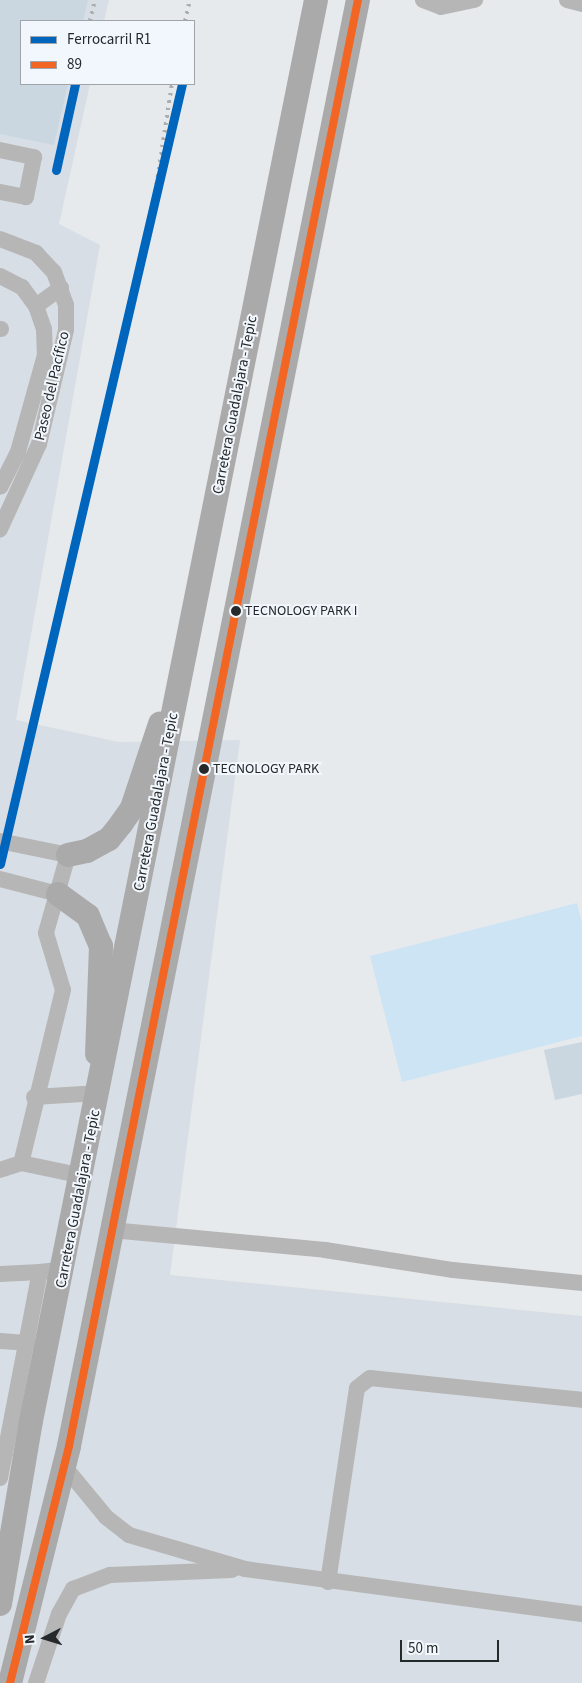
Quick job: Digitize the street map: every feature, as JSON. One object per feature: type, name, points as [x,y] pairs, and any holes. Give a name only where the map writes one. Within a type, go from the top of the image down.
[{"type":"highway","name":"Carretera Guadalajara - Tepic","points":[[1,1597],[11,1538],[8,1507],[64,1269],[316,0]]},
{"type":"highway","points":[[27,1683],[59,1490],[358,0]]},
{"type":"highway","points":[[68,855],[87,852],[109,839],[132,808],[152,744],[177,694]]},
{"type":"highway","points":[[58,894],[88,916],[101,946],[96,1040],[100,1088]]},
{"type":"highway","points":[[10,1683],[59,1490]]},
{"type":"highway","points":[[0,1560],[11,1538]]},
{"type":"street","points":[[423,0],[441,7],[475,0]]},
{"type":"street","points":[[567,0],[582,4]]},
{"type":"street","points":[[0,150],[34,156],[26,197],[0,192]]},
{"type":"street","name":"Paseo del Pacífico","points":[[0,240],[36,253],[54,272],[61,288],[66,330],[39,444],[0,529]]},
{"type":"street","name":"Paseo del Pacífico","points":[[0,276],[22,287],[36,306],[44,329],[46,354],[18,452],[0,487]]},
{"type":"street","points":[[36,306],[61,288]]},
{"type":"street","points":[[0,841],[68,855],[46,933],[62,990],[34,1096],[21,1163]]},
{"type":"street","points":[[0,879],[58,894]]},
{"type":"street","points":[[34,1096],[100,1088]]},
{"type":"street","points":[[0,1170],[21,1163],[83,1176]]},
{"type":"street","points":[[111,1230],[325,1250],[452,1270],[582,1283]]},
{"type":"street","points":[[0,1274],[64,1269]]},
{"type":"street","points":[[0,1478],[3,1453],[40,1272]]},
{"type":"street","points":[[0,1341],[26,1343]]},
{"type":"street","points":[[328,1582],[358,1388],[370,1378],[582,1400]]},
{"type":"street","points":[[64,1466],[106,1516],[129,1535],[245,1570],[582,1614]]},
{"type":"street","points":[[36,1683],[59,1614],[73,1590],[110,1575],[245,1570]]},
{"type":"shaded area","points":[[0,0],[109,0],[104,20],[20,20],[20,85],[90,85],[59,224],[100,245],[16,720],[119,742],[240,740],[170,1275],[582,1316],[582,1683],[0,1683]]},
{"type":"shaded area","points":[[577,903],[582,923],[582,1036],[402,1082],[370,956]]},
{"type":"building","points":[[0,0],[88,0],[83,20],[20,20],[20,85],[68,85],[54,145],[0,134]]},
{"type":"building","points":[[582,1042],[582,1094],[555,1100],[544,1050]]},
{"type":"railway","points":[[90,20],[95,0]]},
{"type":"railway","points":[[185,20],[190,0]]},
{"type":"railway","points":[[56,170],[75,85]]},
{"type":"railway","points":[[152,214],[172,85]]},
{"type":"rail line","name":"R1","points":[[56,170],[75,85]]},
{"type":"rail line","name":"R1","points":[[0,864],[182,85]]},
{"type":"transit line","name":"89","points":[[10,1683],[69,1446],[358,0]]},
{"type":"place","name":"TECNOLOGY PARK I","points":[[236,611]]},
{"type":"place","name":"TECNOLOGY PARK","points":[[204,769]]}]
